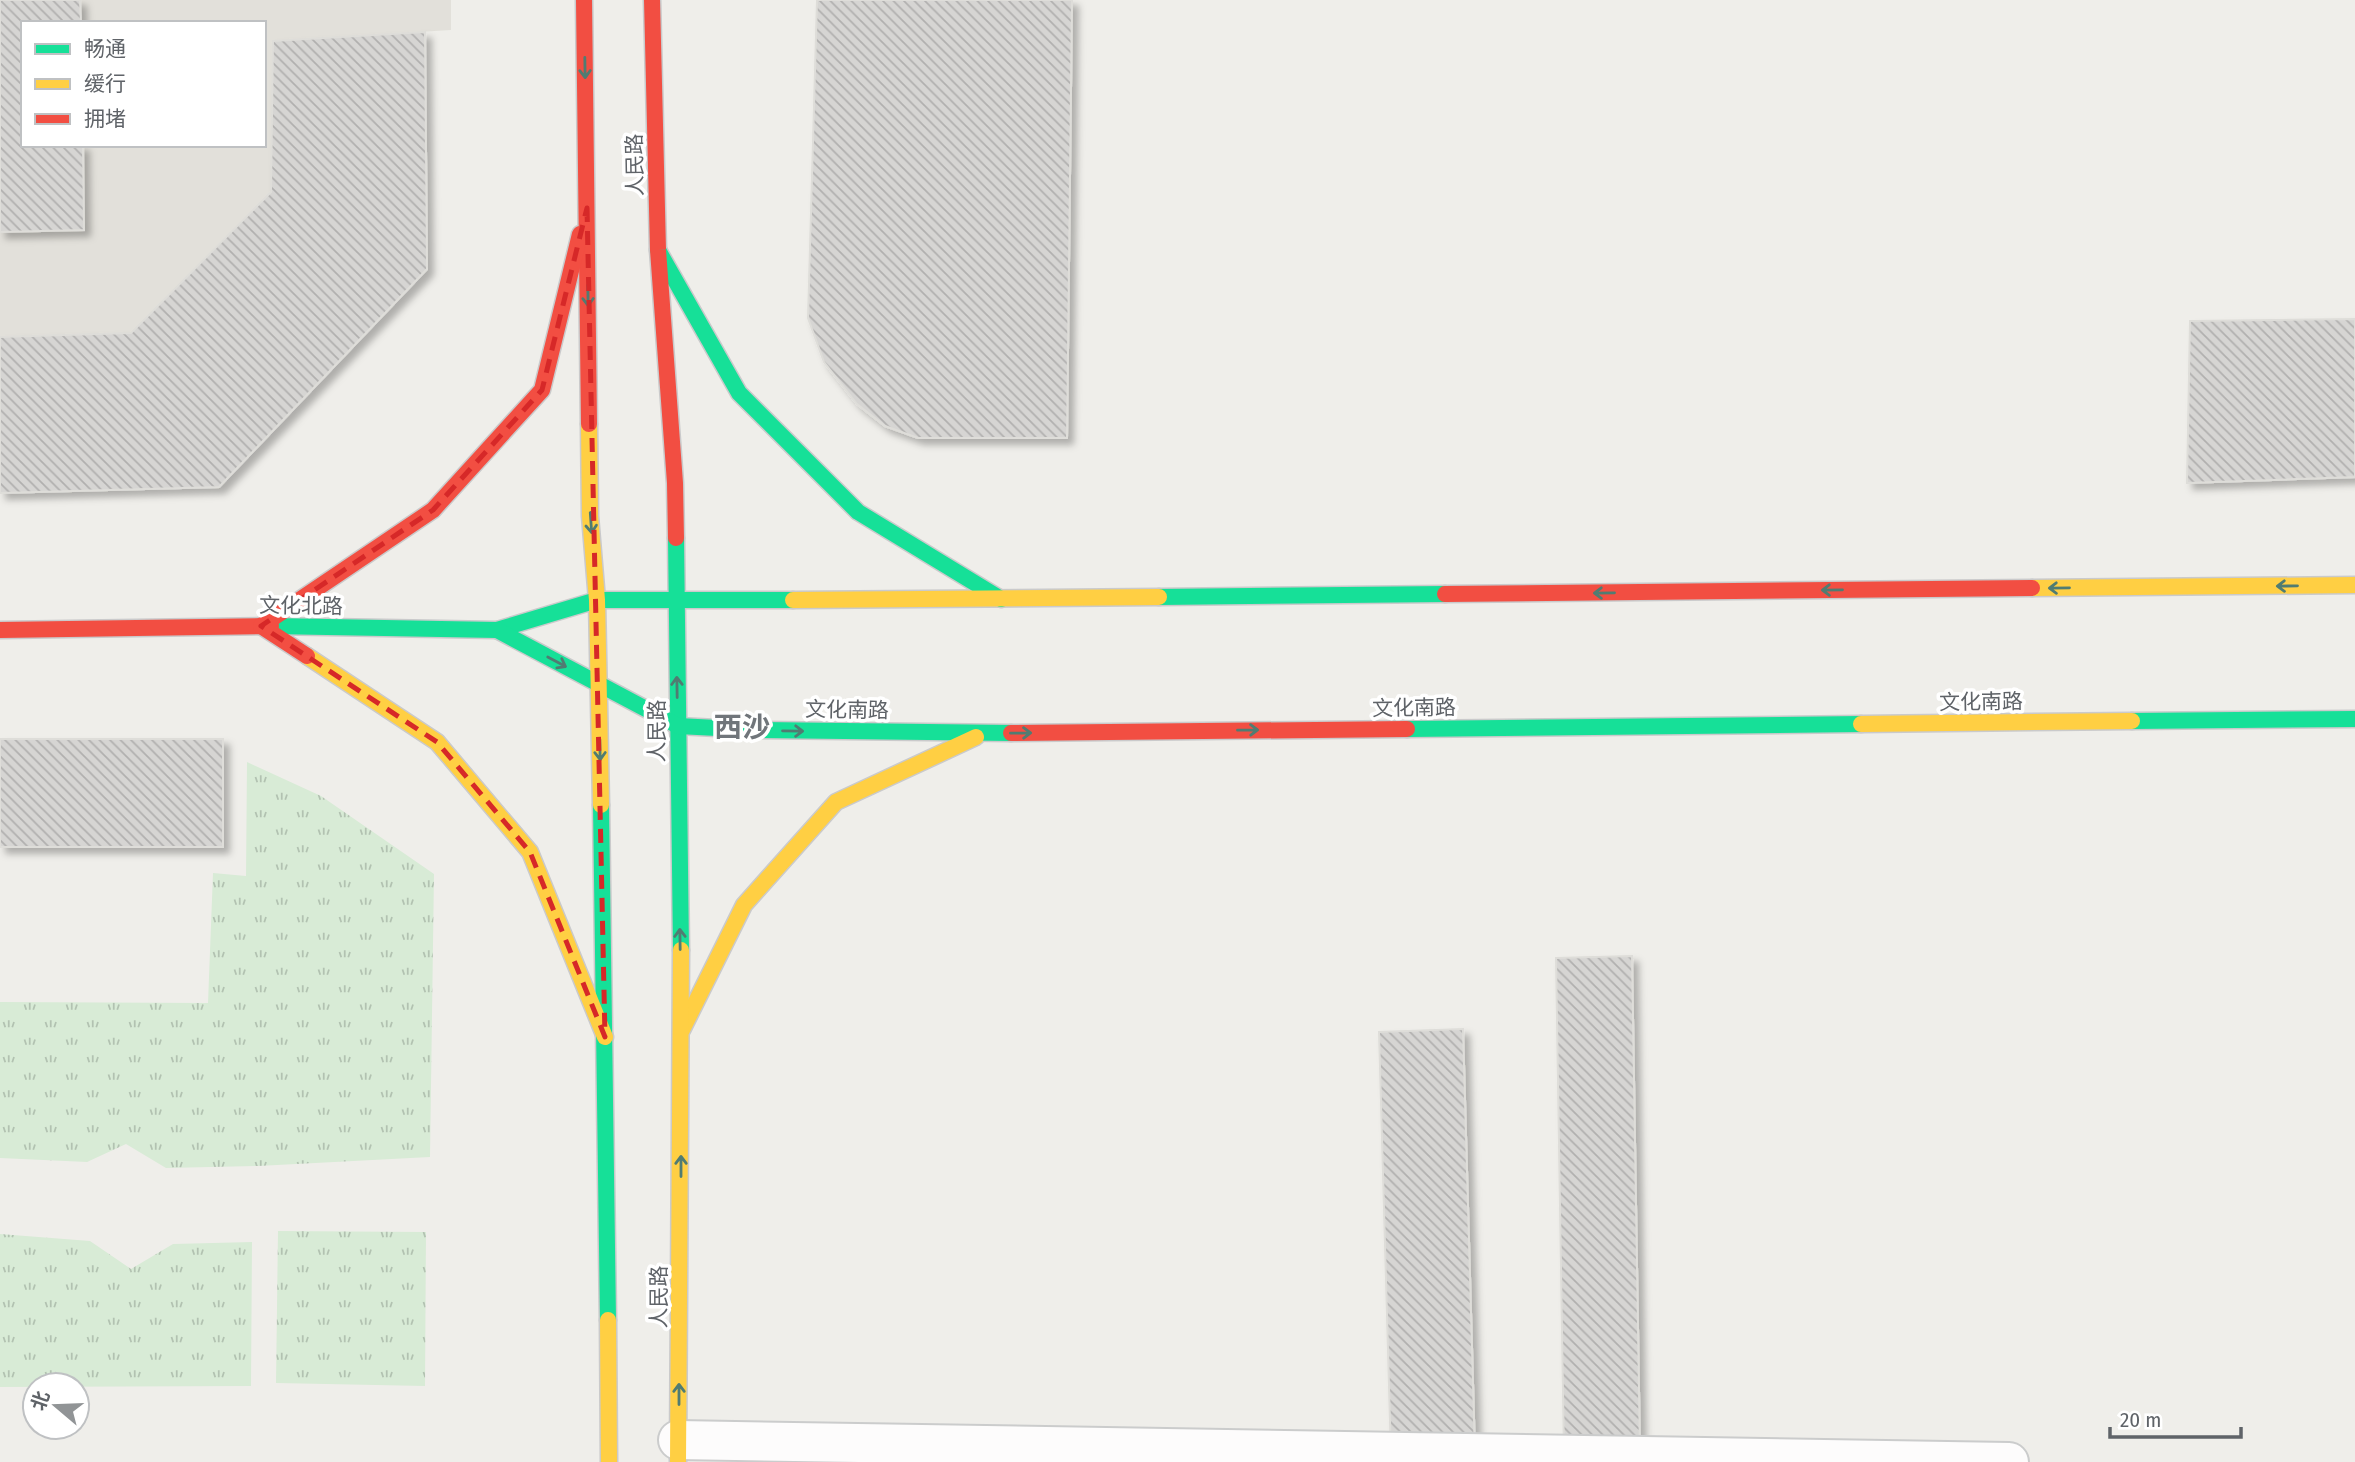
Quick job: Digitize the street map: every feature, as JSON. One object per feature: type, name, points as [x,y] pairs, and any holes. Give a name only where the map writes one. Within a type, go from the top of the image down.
[{"type":"main road","points":[[583,0],[590,516],[597,600],[605,1037],[609,1462]]},
{"type":"main road","name":"人民路","points":[[652,0],[658,250],[675,483],[682,1030],[678,1451]]},
{"type":"main road","points":[[587,208],[542,390],[433,510],[261,626],[438,742],[522,842],[530,852],[605,1037]]},
{"type":"main road","points":[[658,250],[739,393],[858,512],[1001,599]]},
{"type":"main road","points":[[597,600],[1001,599],[2355,585]]},
{"type":"main road","name":"文化北路","points":[[0,630],[261,626],[497,631],[597,600]]},
{"type":"main road","name":"文化南路","points":[[497,631],[678,726],[984,733],[2355,719]]},
{"type":"main road","points":[[682,1030],[744,905],[836,802],[984,733]]},
{"type":"street","points":[[678,1451],[2009,1462]]},
{"type":"highlighted area","points":[[587,208],[605,1037],[530,852],[437,742],[261,626],[433,510],[542,390]]},
{"type":"shaded area","points":[[0,0],[451,0],[451,30],[274,41],[271,192],[131,333],[0,337]]},
{"type":"green space","points":[[247,762],[321,796],[434,874],[430,1157],[166,1168],[126,1144],[87,1162],[0,1158],[0,1002],[208,1003],[213,873],[246,876]]},
{"type":"green space","points":[[278,1231],[426,1232],[425,1386],[276,1383]]},
{"type":"green space","points":[[0,1234],[90,1241],[131,1269],[173,1244],[252,1242],[251,1386],[91,1387],[91,1371],[21,1371],[21,1387],[0,1387]]},
{"type":"building","points":[[0,0],[80,0],[81,21],[21,21],[21,147],[83,147],[84,230],[0,232]]},
{"type":"building","points":[[817,0],[1072,0],[1067,438],[918,438],[885,426],[857,404],[824,362],[808,318]]},
{"type":"building","points":[[425,32],[427,269],[219,487],[0,493],[0,337],[131,333],[271,192],[273,41]]},
{"type":"building","points":[[2355,319],[2355,477],[2187,483],[2190,321]]},
{"type":"building","points":[[0,739],[223,739],[223,847],[0,847]]},
{"type":"building","points":[[1632,956],[1640,1453],[1564,1455],[1556,958]]},
{"type":"building","points":[[1463,1029],[1475,1454],[1391,1457],[1379,1032]]},
{"type":"traffic: fast","points":[[658,250],[739,393],[858,512],[1001,599]]},
{"type":"traffic: fast","points":[[676,538],[681,950]]},
{"type":"traffic: fast","points":[[1159,597],[1445,594]]},
{"type":"traffic: fast","points":[[271,626],[497,630],[597,600],[793,600]]},
{"type":"traffic: fast","points":[[497,630],[678,726],[756,730],[1011,733]]},
{"type":"traffic: fast","points":[[2132,721],[2355,719]]},
{"type":"traffic: fast","points":[[1407,729],[1861,724]]},
{"type":"traffic: fast","points":[[601,805],[608,1320]]},
{"type":"traffic: slow","points":[[589,424],[590,516],[597,600],[601,805]]},
{"type":"traffic: slow","points":[[2032,588],[2355,585]]},
{"type":"traffic: slow","points":[[793,600],[1159,597]]},
{"type":"traffic: slow","points":[[307,656],[437,742],[530,852],[605,1037]]},
{"type":"traffic: slow","points":[[1861,724],[2132,721]]},
{"type":"traffic: slow","points":[[682,1030],[744,905],[836,802],[976,737]]},
{"type":"traffic: slow","points":[[678,1462],[681,950]]},
{"type":"traffic: slow","points":[[608,1320],[609,1462]]},
{"type":"traffic: jam","points":[[584,0],[589,424]]},
{"type":"traffic: jam","points":[[652,0],[658,250],[675,483],[676,538]]},
{"type":"traffic: jam","points":[[307,656],[261,626],[433,510],[542,390],[580,234]]},
{"type":"traffic: jam","points":[[1445,594],[2032,588]]},
{"type":"traffic: jam","points":[[0,630],[271,626]]},
{"type":"traffic: jam","points":[[1011,733],[1407,729]]},
{"type":"district","name":"西沙","points":[[742,727]]}]
